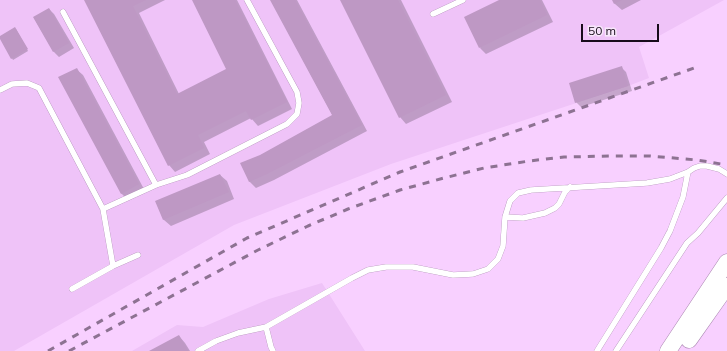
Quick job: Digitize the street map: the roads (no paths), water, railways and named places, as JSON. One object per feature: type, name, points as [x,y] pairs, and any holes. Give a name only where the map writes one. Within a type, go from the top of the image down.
[{"type":"main road","points":[[668,351],[727,262]]},
{"type":"main road","points":[[681,351],[727,286]]},
{"type":"lane","points":[[103,209],[156,185],[187,175],[287,124],[297,114],[299,103],[297,92],[247,0]]},
{"type":"lane","points":[[433,14],[464,0]]},
{"type":"lane","points":[[63,12],[156,185]]},
{"type":"lane","points":[[0,90],[12,84],[27,83],[38,88],[103,209],[113,266]]},
{"type":"lane","points":[[198,351],[231,335],[266,327],[368,270],[386,267],[413,267],[453,275],[473,274],[488,269],[498,259],[503,246],[505,217],[510,201],[518,193],[531,190],[647,183],[670,179],[700,166],[719,169],[727,174]]},
{"type":"lane","points":[[597,351],[670,232],[683,197],[688,172]]},
{"type":"lane","points":[[505,217],[516,219],[545,213],[555,208],[559,204],[570,187]]},
{"type":"lane","points":[[616,351],[687,243],[698,233],[727,198]]},
{"type":"lane","points":[[72,289],[113,266],[138,255]]},
{"type":"lane","points":[[266,327],[273,351]]},
{"type":"railway","points":[[48,351],[247,238],[400,172],[697,67]]},
{"type":"railway","points":[[69,351],[258,250],[348,209],[400,190],[484,168],[564,157],[650,156],[697,160],[727,165]]}]
